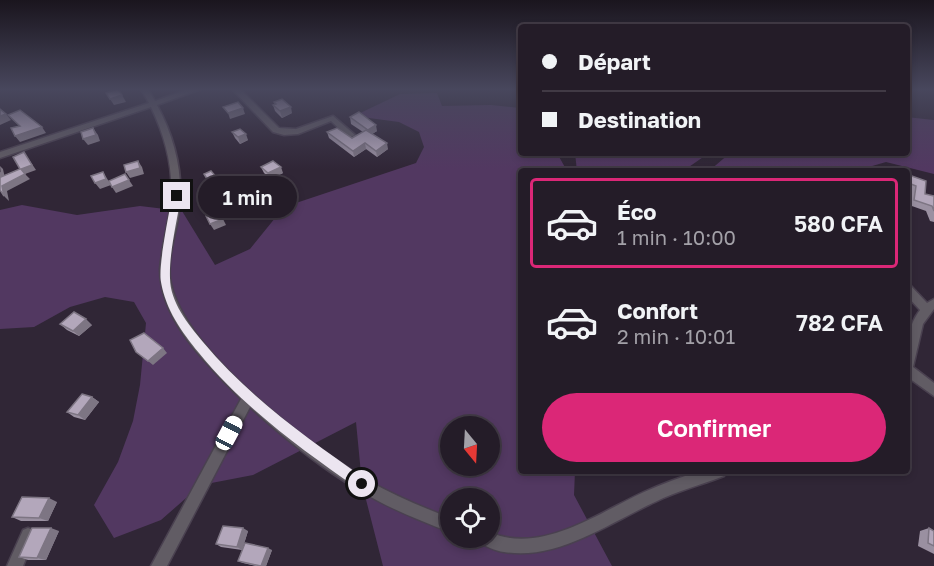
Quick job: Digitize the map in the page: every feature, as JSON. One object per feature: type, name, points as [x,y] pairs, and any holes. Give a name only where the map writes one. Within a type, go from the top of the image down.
[{"type":"street","points":[[0,155],[120,115]]},
{"type":"street","points":[[159,115],[170,147],[177,196],[165,279],[171,305],[193,337],[248,398],[291,435],[362,484],[440,520]]},
{"type":"street","points":[[261,115],[276,130],[284,134],[294,134],[333,118],[351,135]]},
{"type":"street","points":[[910,291],[930,306],[916,325],[910,352]]},
{"type":"street","points":[[910,373],[934,390]]},
{"type":"street","points":[[159,566],[248,398]]},
{"type":"street","points":[[500,543],[532,544],[564,537],[605,520],[650,496],[711,474]]},
{"type":"street","points":[[15,566],[28,535]]},
{"type":"shaded area","points":[[518,115],[518,156],[559,156],[565,168],[518,168],[518,474],[575,474],[574,495],[612,566],[383,566],[362,484],[356,422],[253,475],[201,485],[161,520],[114,538],[94,505],[118,462],[133,421],[140,385],[146,323],[134,302],[105,297],[70,307],[34,327],[0,329],[0,210],[22,205],[77,215],[140,206],[182,211],[215,265],[250,249],[284,207],[416,163],[424,147],[419,132],[399,122],[354,116]]},
{"type":"shaded area","points":[[910,117],[934,120],[934,174],[886,162],[865,168],[712,168],[726,156],[910,156]]},
{"type":"shaded area","points":[[575,156],[705,156],[687,168],[577,168]]},
{"type":"building","points":[[8,115],[27,115],[42,127],[15,136],[11,128],[20,126]]},
{"type":"building","points":[[363,115],[376,125],[368,130],[350,117]]},
{"type":"building","points":[[93,128],[96,135],[83,139],[81,132]]},
{"type":"building","points":[[337,128],[352,138],[366,130],[387,143],[376,151],[365,143],[353,151],[327,132]]},
{"type":"building","points":[[240,129],[246,134],[238,137],[232,132]]},
{"type":"building","points":[[24,152],[32,165],[21,169],[25,174],[2,186],[4,196],[0,190],[0,172],[1,177],[20,169],[13,157]]},
{"type":"building","points":[[138,161],[140,168],[126,172],[124,165]]},
{"type":"building","points":[[273,161],[281,167],[268,173],[261,167]]},
{"type":"building","points":[[211,171],[217,178],[209,182],[204,174]]},
{"type":"building","points":[[103,172],[106,179],[95,183],[91,176]]},
{"type":"building","points":[[125,174],[129,180],[112,187],[109,181]]},
{"type":"building","points":[[910,175],[926,181],[925,194],[934,196],[934,211],[932,206],[914,200],[916,186],[910,184]]},
{"type":"building","points":[[218,211],[223,219],[210,224],[206,216]]},
{"type":"building","points":[[74,312],[86,319],[73,331],[60,324]]},
{"type":"building","points":[[144,333],[163,348],[148,361],[136,352],[130,340]]},
{"type":"building","points":[[82,394],[92,397],[78,415],[67,412]]},
{"type":"building","points":[[22,497],[49,498],[39,518],[12,517]]},
{"type":"building","points":[[223,526],[243,528],[237,547],[216,544]]},
{"type":"building","points":[[32,528],[51,528],[37,558],[19,557]]},
{"type":"building","points":[[929,528],[934,531],[934,546],[928,543]]},
{"type":"building","points":[[245,543],[268,548],[261,566],[238,561]]},
{"type":"route","points":[[177,196],[165,279],[171,305],[218,367],[248,398],[291,435],[362,484]]}]
